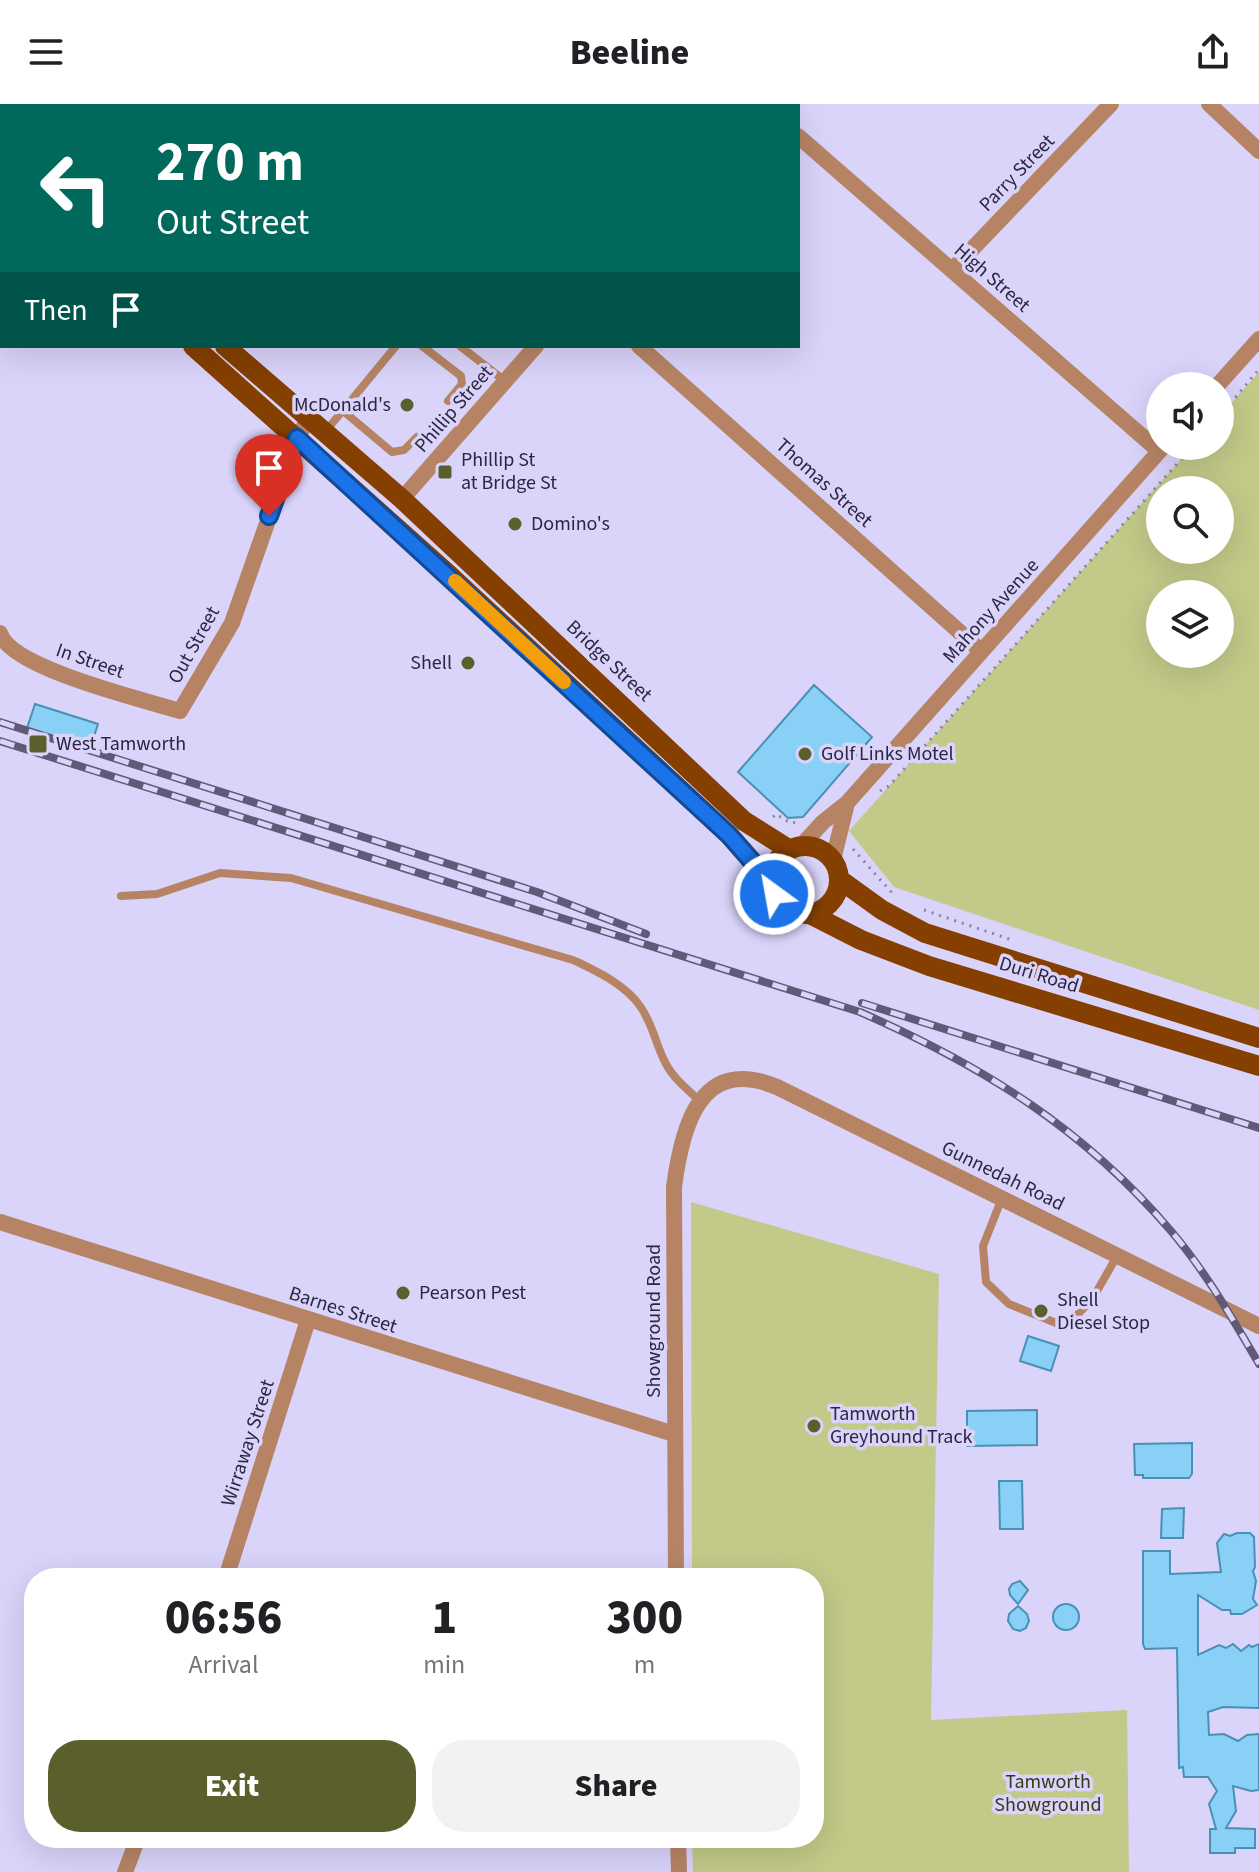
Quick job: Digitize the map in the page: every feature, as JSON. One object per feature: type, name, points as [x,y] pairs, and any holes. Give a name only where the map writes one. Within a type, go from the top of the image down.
[{"type":"main road","name":"Bridge Street","points":[[195,348],[448,574],[729,835],[771,883]]},
{"type":"main road","name":"Bridge Street","points":[[227,348],[402,499],[744,821],[795,848]]},
{"type":"main road","name":"Bridge Street","points":[[402,499],[401,509],[411,531],[448,574]]},
{"type":"main road","points":[[795,848],[819,849],[836,870],[839,889],[828,906],[810,914],[788,910],[774,894],[771,883],[775,864],[795,848]]},
{"type":"main road","name":"Duri Road","points":[[836,870],[882,910],[925,933],[1259,1038]]},
{"type":"main road","name":"Duri Road","points":[[810,914],[861,940],[929,966],[1259,1066]]},
{"type":"street","name":"Parry Street","points":[[952,270],[1111,104]]},
{"type":"street","points":[[1209,104],[1259,151]]},
{"type":"street","name":"High Street","points":[[800,138],[1146,435]]},
{"type":"street","points":[[1230,372],[1259,339]]},
{"type":"street","name":"Thomas Street","points":[[641,348],[981,651]]},
{"type":"street","name":"Phillip Street","points":[[402,499],[505,381],[527,349]]},
{"type":"street","name":"Out Street","points":[[180,711],[232,623],[297,438],[309,418]]},
{"type":"street","name":"Mahony Avenue","points":[[795,848],[847,803],[1152,460]]},
{"type":"street","name":"In Street","points":[[0,633],[3,642],[28,661],[180,711]]},
{"type":"street","name":"Mahony Avenue","points":[[836,870],[837,836],[847,803]]},
{"type":"street","name":"Gunnedah Road","points":[[724,1081],[741,1077],[777,1087],[1259,1326]]},
{"type":"street","name":"Showground Road","points":[[676,1568],[674,1187],[683,1136],[700,1101],[724,1081]]},
{"type":"street","name":"Barnes Street","points":[[0,1222],[674,1434]]},
{"type":"street","name":"Wirraway Street","points":[[229,1568],[308,1320]]},
{"type":"street","points":[[125,1872],[134,1848]]},
{"type":"street","points":[[678,1848],[679,1872]]},
{"type":"lane","points":[[325,432],[394,348]]},
{"type":"lane","points":[[425,348],[461,376],[462,384],[448,401]]},
{"type":"lane","points":[[463,348],[505,381]]},
{"type":"lane","points":[[342,410],[392,452],[404,450],[417,437]]},
{"type":"lane","points":[[121,896],[157,894],[220,873],[291,878],[573,960],[605,975],[639,1004],[657,1038],[665,1063],[681,1084],[700,1101]]},
{"type":"lane","points":[[1002,1198],[983,1246],[986,1282],[1009,1304],[1066,1327],[1093,1298],[1118,1255]]},
{"type":"path","points":[[1234,399],[1259,369]]},
{"type":"path","points":[[878,792],[889,786],[1180,460]]},
{"type":"path","points":[[758,830],[776,814],[790,823],[804,821],[813,811],[823,822]]},
{"type":"path","points":[[837,836],[850,845],[896,898]]},
{"type":"path","points":[[919,909],[1022,943]]},
{"type":"green space","points":[[1259,372],[1259,1010],[894,887],[849,831],[1146,499],[1146,564],[1234,564],[1234,476],[1166,476],[1180,460],[1234,460],[1234,400]]},
{"type":"green space","name":"Tamworth Greyhound Track","points":[[691,1202],[939,1274],[931,1720],[1127,1710],[1129,1872],[693,1872],[692,1848],[824,1848],[824,1568],[692,1568]]},
{"type":"building","name":"Golf Links Motel","points":[[814,685],[872,737],[803,817],[788,818],[738,772]]},
{"type":"building","points":[[35,704],[98,724],[90,749],[27,728]]},
{"type":"building","points":[[1028,1336],[1059,1346],[1051,1371],[1020,1361]]},
{"type":"building","points":[[1037,1410],[1037,1445],[967,1446],[967,1411]]},
{"type":"building","points":[[1192,1443],[1192,1474],[1189,1478],[1143,1478],[1143,1475],[1135,1475],[1134,1444]]},
{"type":"building","points":[[999,1481],[1022,1481],[1023,1529],[1000,1529]]},
{"type":"building","points":[[1184,1508],[1183,1538],[1161,1538],[1162,1509]]},
{"type":"building","points":[[1250,1533],[1254,1537],[1253,1571],[1256,1581],[1253,1599],[1257,1605],[1242,1614],[1231,1614],[1230,1610],[1222,1610],[1198,1595],[1198,1655],[1219,1645],[1226,1648],[1233,1644],[1241,1651],[1249,1645],[1259,1644],[1259,1708],[1223,1707],[1208,1712],[1209,1735],[1224,1734],[1238,1741],[1247,1735],[1259,1734],[1259,1790],[1233,1786],[1236,1811],[1226,1828],[1255,1829],[1255,1848],[1235,1848],[1235,1853],[1210,1853],[1210,1829],[1216,1829],[1209,1804],[1217,1791],[1208,1777],[1184,1777],[1183,1767],[1179,1768],[1177,1648],[1145,1649],[1143,1644],[1143,1551],[1170,1551],[1170,1574],[1221,1572],[1217,1543],[1224,1534],[1230,1536]]},
{"type":"building","points":[[1020,1581],[1028,1590],[1018,1604],[1009,1589]]},
{"type":"building","points":[[1066,1604],[1075,1608],[1079,1617],[1075,1626],[1066,1630],[1057,1626],[1053,1617],[1057,1608]]},
{"type":"building","points":[[1018,1606],[1027,1614],[1029,1621],[1026,1628],[1020,1631],[1013,1629],[1008,1621],[1009,1614]]},
{"type":"railway","points":[[0,722],[537,892],[646,934]]},
{"type":"railway","points":[[0,741],[860,1012],[905,1033],[1029,1103],[1103,1161],[1184,1247],[1259,1364]]},
{"type":"railway","points":[[862,1003],[1259,1128]]},
{"type":"slow traffic","points":[[455,581],[564,682]]},
{"type":"place","name":"McDonald's","points":[[407,405]]},
{"type":"place","name":"Phillip St at Bridge St","points":[[445,472]]},
{"type":"place","name":"Domino's","points":[[515,524]]},
{"type":"place","name":"Shell","points":[[468,663]]},
{"type":"place","name":"West Tamworth","points":[[38,744]]},
{"type":"place","name":"Golf Links Motel","points":[[805,754]]},
{"type":"place","name":"Pearson Pest","points":[[403,1293]]},
{"type":"place","name":"Shell Diesel Stop","points":[[1041,1311]]},
{"type":"place","name":"Tamworth Greyhound Track","points":[[814,1426]]},
{"type":"route","points":[[269,516],[297,438],[729,835],[771,883],[774,894]]},
{"type":"park label","name":"Tamworth Showground","points":[[1048,1794]]}]
